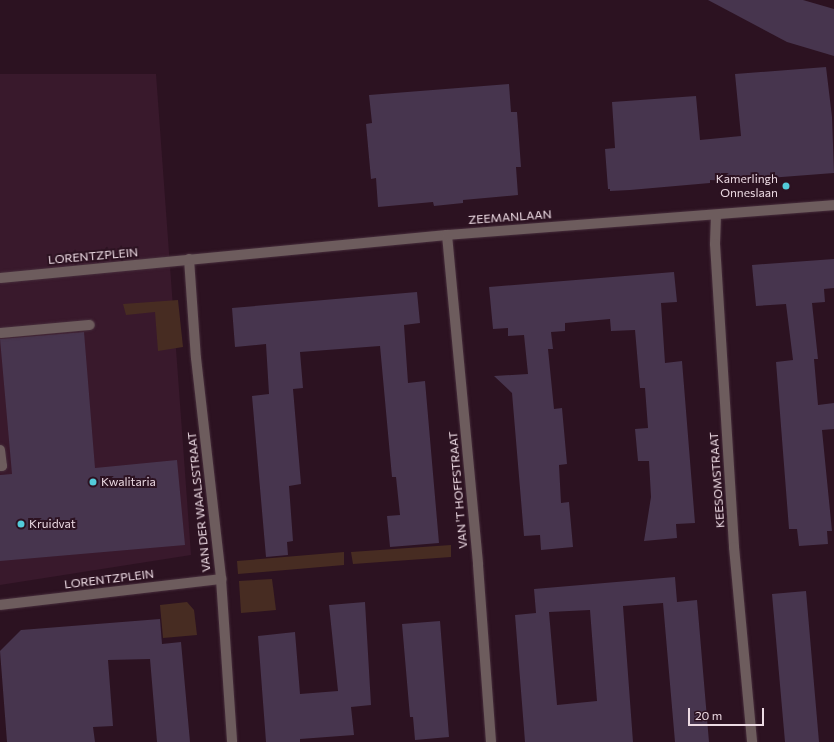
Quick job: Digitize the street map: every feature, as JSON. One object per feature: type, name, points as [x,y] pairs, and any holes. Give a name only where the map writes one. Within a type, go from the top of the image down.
[{"type":"street","name":"ZEEMANLAAN","points":[[189,259],[447,235],[834,205]]},
{"type":"street","name":"KEESOMSTRAAT","points":[[716,215],[715,244],[734,547],[752,742]]},
{"type":"street","name":"VAN 'T HOFFSTRAAT","points":[[447,235],[478,565],[491,742]]},
{"type":"street","name":"LORENTZPLEIN","points":[[0,278],[189,259]]},
{"type":"street","name":"VAN DER WAALSSTRAAT","points":[[189,259],[196,358],[221,579],[232,742]]},
{"type":"street","points":[[0,333],[90,325]]},
{"type":"street","points":[[0,450],[2,466],[0,466]]},
{"type":"street","name":"LORENTZPLEIN","points":[[0,605],[221,579]]},
{"type":"shaded area","points":[[0,74],[156,74],[191,555],[0,585]]},
{"type":"shaded area","points":[[178,300],[183,347],[158,351],[155,312],[126,315],[123,304]]},
{"type":"shaded area","points":[[451,545],[451,557],[353,564],[351,552]]},
{"type":"shaded area","points":[[344,552],[344,565],[238,574],[237,561]]},
{"type":"shaded area","points":[[272,579],[276,610],[241,613],[239,581]]},
{"type":"shaded area","points":[[187,602],[194,610],[197,635],[163,638],[160,605]]},
{"type":"building","points":[[708,0],[803,0],[834,9],[834,56],[787,42]]},
{"type":"building","points":[[826,67],[832,117],[834,173],[730,181],[710,180],[710,183],[630,190],[610,191],[610,189],[608,189],[605,149],[615,148],[612,102],[696,96],[700,140],[741,136],[735,74]]},
{"type":"building","points":[[509,84],[511,112],[517,112],[521,167],[516,167],[518,195],[463,200],[463,203],[434,206],[433,202],[378,207],[376,178],[371,179],[366,124],[372,123],[369,95]]},
{"type":"building","points":[[834,259],[834,288],[824,289],[825,302],[812,303],[818,359],[814,359],[818,405],[834,403],[834,429],[822,430],[832,531],[827,531],[828,544],[799,546],[797,529],[789,529],[776,362],[793,360],[786,304],[756,306],[752,265]]},
{"type":"building","points":[[674,272],[677,302],[661,303],[665,363],[682,361],[695,523],[676,524],[677,538],[644,541],[651,497],[649,461],[638,461],[635,429],[648,428],[645,388],[640,388],[635,330],[611,331],[610,319],[565,323],[565,331],[551,332],[553,349],[548,349],[554,409],[562,408],[567,464],[559,465],[561,503],[569,502],[573,547],[541,550],[540,535],[524,536],[512,393],[494,376],[528,374],[524,335],[508,336],[508,328],[493,329],[489,287]]},
{"type":"building","points":[[417,292],[420,323],[404,325],[408,383],[425,381],[439,543],[390,547],[387,516],[400,515],[396,477],[392,477],[380,346],[300,352],[303,388],[293,389],[301,484],[289,486],[293,541],[287,542],[288,555],[266,557],[252,396],[269,394],[266,344],[235,347],[232,308]]},
{"type":"building","points":[[84,332],[95,468],[177,460],[185,545],[0,561],[0,475],[12,474],[0,339]]},
{"type":"building","points":[[675,577],[677,602],[697,600],[709,742],[675,742],[663,603],[623,606],[633,742],[525,742],[515,615],[536,613],[534,589]],"holes":[[[590,610],[597,701],[557,705],[549,612]]]},
{"type":"building","points":[[806,591],[819,742],[785,742],[772,594]]},
{"type":"building","points":[[365,602],[371,705],[351,707],[354,735],[300,739],[300,742],[266,742],[258,636],[295,632],[300,694],[338,691],[329,605]]},
{"type":"building","points":[[160,619],[162,644],[181,642],[190,742],[157,742],[150,659],[108,660],[113,726],[93,727],[95,742],[7,742],[0,651],[21,630]]},
{"type":"building","points":[[440,621],[449,737],[415,740],[413,717],[410,717],[402,624]]},
{"type":"place","name":"Kamerlingh Onneslaan","points":[[786,186]]},
{"type":"place","name":"Kwalitaria","points":[[93,482]]},
{"type":"place","name":"Kruidvat","points":[[21,524]]}]
